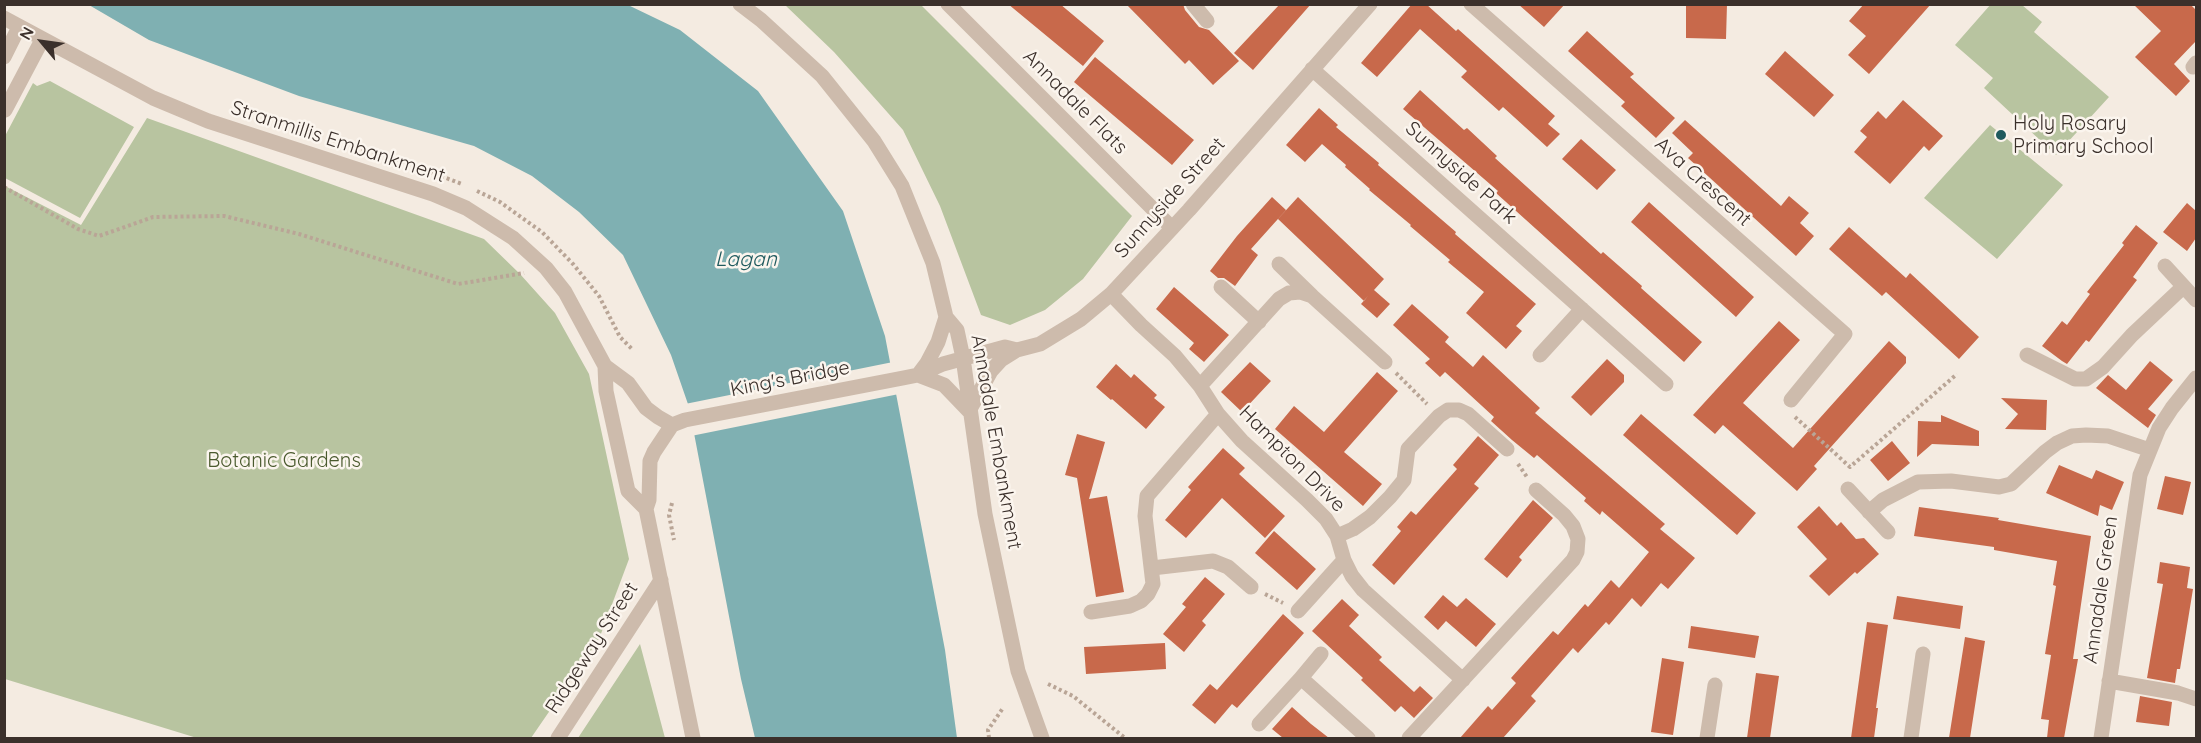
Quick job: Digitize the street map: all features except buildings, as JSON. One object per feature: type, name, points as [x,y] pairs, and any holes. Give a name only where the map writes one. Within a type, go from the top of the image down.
[{"type":"street","name":"Annadale Embankment","points":[[740,4],[761,20],[822,76],[874,141],[902,186],[933,263],[946,317],[957,330],[985,514],[1018,671],[1042,738]]},
{"type":"street","name":"Annadale Flats","points":[[948,4],[1172,228]]},
{"type":"street","points":[[1193,4],[1207,21]]},
{"type":"street","name":"Sunnyside Street","points":[[963,358],[1005,347],[1017,350],[1040,344],[1081,319],[1111,294],[1370,4]]},
{"type":"street","name":"Ava Crescent","points":[[1471,4],[1845,334],[1791,400]]},
{"type":"street","name":"Stranmillis Embankment","points":[[4,18],[153,98],[208,121],[398,181],[466,208],[513,238],[546,268],[565,291],[605,366],[628,383],[646,408],[658,417],[679,423],[650,460],[649,500],[646,509],[693,738]]},
{"type":"street","points":[[4,57],[19,27]]},
{"type":"street","points":[[5,110],[42,40]]},
{"type":"street","name":"Sunnyside Park","points":[[1312,69],[1666,384]]},
{"type":"street","points":[[1279,264],[1385,362]]},
{"type":"street","points":[[2166,266],[2196,300]]},
{"type":"street","points":[[1221,286],[1259,322]]},
{"type":"street","points":[[2026,355],[2062,374],[2075,379],[2086,379],[2103,368],[2132,335],[2183,286]]},
{"type":"street","points":[[1200,386],[1280,299],[1289,293],[1300,292],[1312,296]]},
{"type":"street","name":"Hampton Drive","points":[[1111,294],[1140,325],[1175,356],[1200,386],[1218,414],[1242,441],[1326,519],[1337,536],[1344,560],[1352,576],[1364,590],[1463,680]]},
{"type":"street","points":[[1540,356],[1582,309]]},
{"type":"street","points":[[918,375],[938,342],[946,317]]},
{"type":"street","points":[[918,375],[944,385],[969,411],[992,371],[1001,360],[1017,350]]},
{"type":"street","points":[[918,375],[963,358]]},
{"type":"street","name":"Stranmillis Embankment","points":[[605,366],[606,391],[628,490],[646,509]]},
{"type":"street","name":"King's Bridge","points":[[679,423],[918,375]]},
{"type":"street","name":"Annadale Green","points":[[2101,738],[2140,475],[2160,428],[2172,408],[2196,378]]},
{"type":"street","points":[[1337,536],[1353,529],[1370,517],[1390,497],[1404,480],[1408,449],[1439,416],[1448,410],[1459,410],[1468,414],[1507,449]]},
{"type":"street","points":[[1091,612],[1130,606],[1148,594],[1153,584],[1144,516],[1147,496],[1218,414]]},
{"type":"street","points":[[1869,512],[1892,495],[1918,482],[1937,480],[1999,487],[2011,484],[2045,452],[2072,436],[2108,436],[2150,450]]},
{"type":"street","points":[[1848,489],[1888,532]]},
{"type":"street","points":[[1410,738],[1573,560],[1577,552],[1578,539],[1573,526],[1536,490]]},
{"type":"street","points":[[1298,611],[1344,560]]},
{"type":"street","points":[[1152,568],[1213,561],[1228,567],[1251,587]]},
{"type":"street","name":"Ridgeway Street","points":[[558,738],[661,580]]},
{"type":"street","points":[[1259,724],[1321,654]]},
{"type":"street","points":[[1911,738],[1923,654]]},
{"type":"street","points":[[1301,678],[1368,738]]},
{"type":"street","points":[[2109,681],[2178,693],[2196,699]]},
{"type":"street","points":[[1707,738],[1715,685]]},
{"type":"path","points":[[4,187],[78,229],[99,236],[153,218],[224,216],[299,234],[458,284],[526,272]]},
{"type":"path","points":[[1385,362],[1439,416]]},
{"type":"path","points":[[1791,400],[1786,409],[1850,467],[1957,374]]},
{"type":"path","points":[[1507,449],[1536,490]]},
{"type":"path","points":[[1048,684],[1072,696],[1125,738]]},
{"type":"path","points":[[989,738],[988,730],[1003,708]]},
{"type":"green space","points":[[1991,4],[2022,5],[2042,22],[2034,32],[2109,97],[2056,155],[1984,88],[1993,78],[1955,45]]},
{"type":"green space","points":[[785,5],[921,5],[1132,216],[1083,279],[1045,310],[1010,325],[981,315],[940,206],[903,130],[834,52]]},
{"type":"green space","points":[[50,81],[134,127],[80,218],[5,178],[5,136],[33,83],[37,86]]},
{"type":"green space","name":"Botanic Gardens","points":[[147,118],[484,239],[555,313],[589,374],[629,559],[599,639],[531,738],[197,738],[5,679],[5,186],[81,225]]},
{"type":"green space","points":[[1990,125],[2063,185],[1997,259],[1924,198]]},
{"type":"green space","points":[[640,644],[665,738],[578,738]]},
{"type":"water","name":"Lagan","points":[[89,5],[628,5],[680,30],[758,91],[843,211],[885,336],[945,650],[957,738],[755,738],[741,679],[689,407],[671,355],[623,255],[579,212],[532,176],[474,146],[299,96],[149,40]]},
{"type":"pier","points":[[893,362],[899,394],[691,436],[685,404]]},
{"type":"place","name":"Holy Rosary Primary School","points":[[2001,135]]}]
